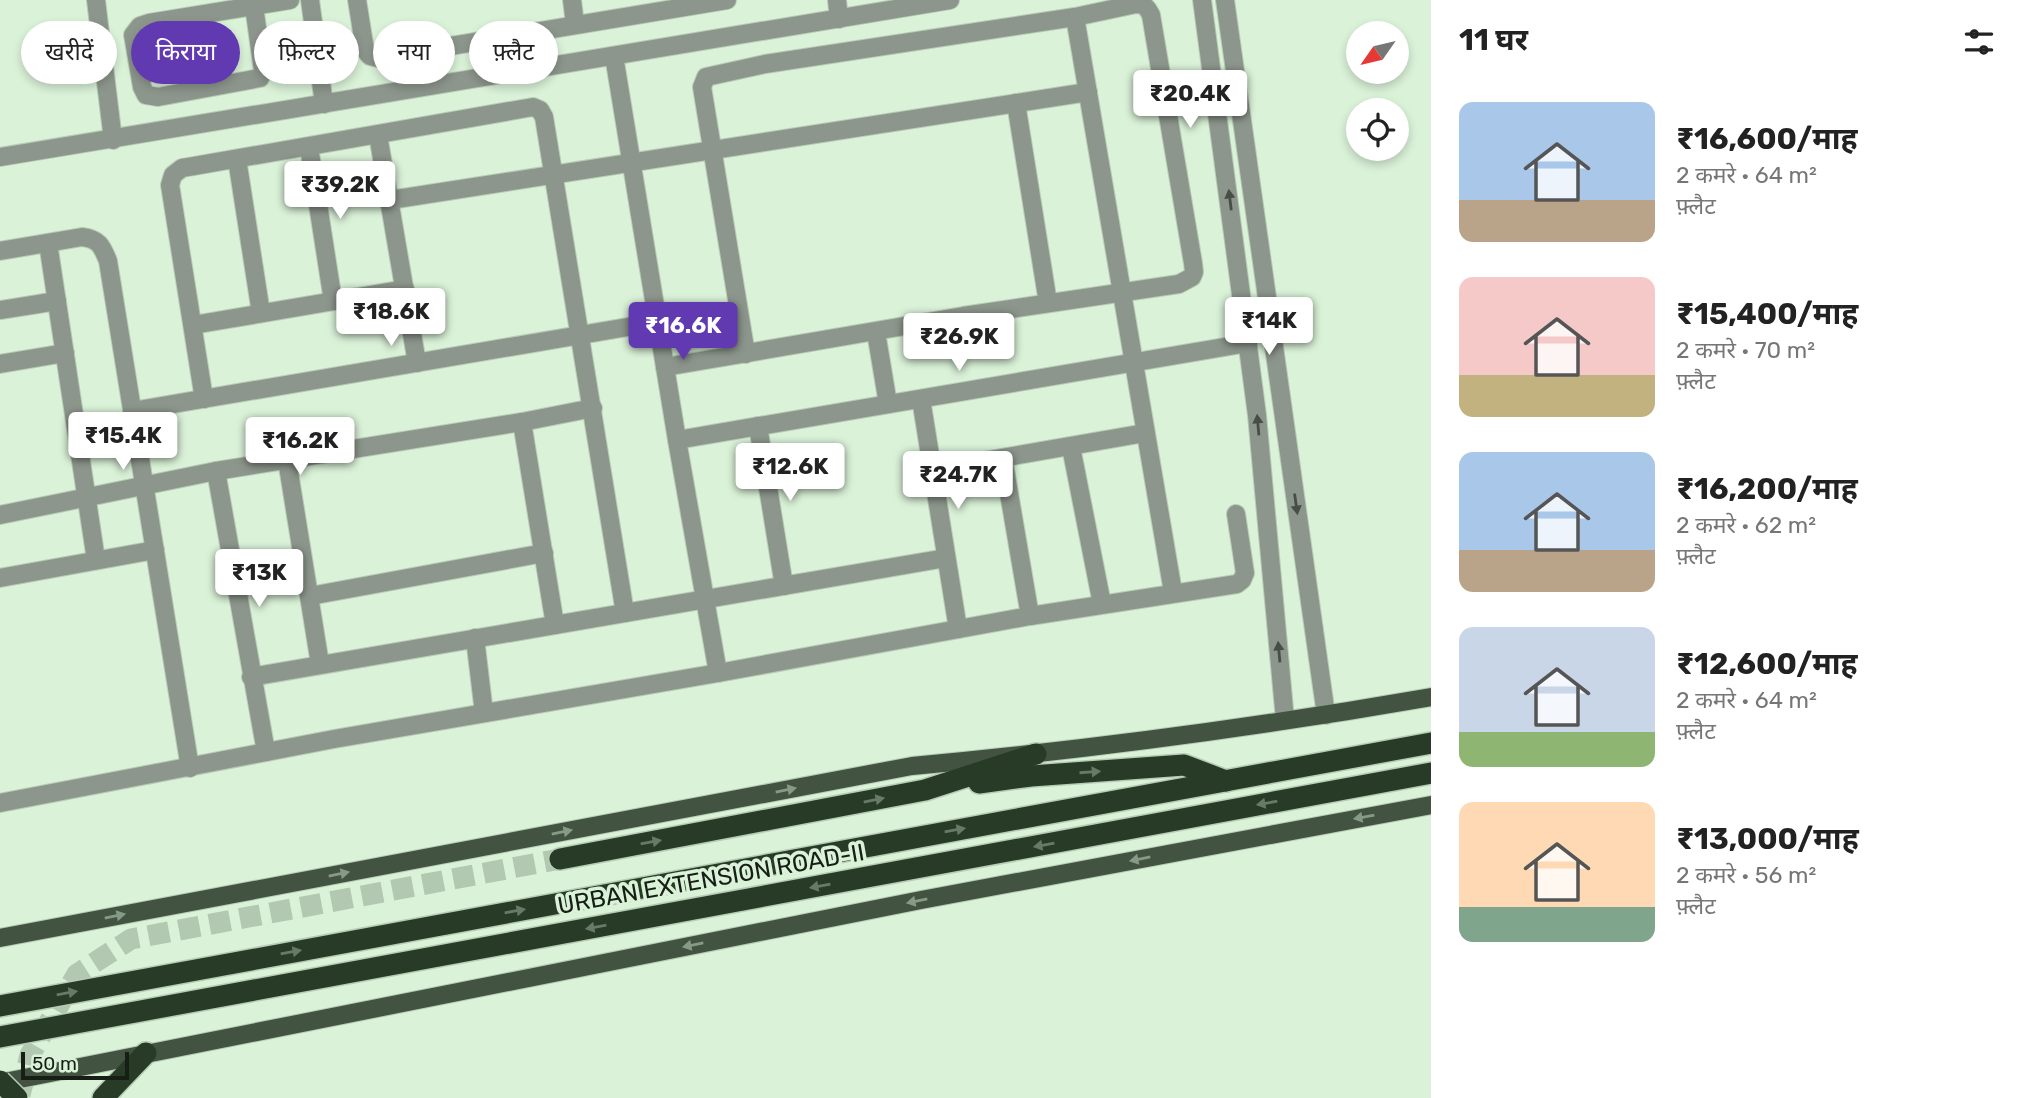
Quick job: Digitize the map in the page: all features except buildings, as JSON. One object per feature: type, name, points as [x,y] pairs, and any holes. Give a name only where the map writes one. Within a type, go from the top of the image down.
[{"type":"highway","name":"URBAN EXTENSION ROAD-II","points":[[0,1006],[1431,743]]},
{"type":"highway","points":[[925,790],[1036,754]]},
{"type":"highway","points":[[560,859],[925,790],[1031,776],[1185,765],[1226,781]]},
{"type":"highway","name":"URBAN EXTENSION ROAD-II","points":[[0,1037],[1431,773]]},
{"type":"highway","points":[[103,1098],[146,1053]]},
{"type":"highway","points":[[0,1082],[17,1098]]},
{"type":"main road","points":[[0,938],[912,766],[1036,754],[1326,715],[1431,697]]},
{"type":"main road","points":[[0,1082],[921,900],[1431,805]]},
{"type":"street","points":[[96,0],[113,139]]},
{"type":"street","points":[[254,6],[263,71],[260,78],[158,97],[146,95],[142,87],[134,35],[140,26],[254,6],[290,0]]},
{"type":"street","points":[[310,0],[324,104]]},
{"type":"street","points":[[357,0],[365,50],[370,56],[378,58],[727,0]]},
{"type":"street","points":[[572,0],[575,24]]},
{"type":"street","points":[[837,0],[839,19]]},
{"type":"street","points":[[0,157],[950,0]]},
{"type":"street","points":[[1202,0],[1259,429],[1285,720]]},
{"type":"street","points":[[1225,0],[1326,715]]},
{"type":"street","points":[[664,368],[1186,281],[1194,272],[1191,250],[1148,8],[1143,4],[1136,4],[1075,17],[765,64],[706,77],[702,87],[746,354]]},
{"type":"street","points":[[1075,17],[1173,592]]},
{"type":"street","points":[[614,56],[664,368],[718,673]]},
{"type":"street","points":[[390,200],[1088,92]]},
{"type":"street","points":[[1016,103],[1048,303]]},
{"type":"street","points":[[204,399],[170,185],[173,175],[182,168],[533,107],[540,110],[544,117],[625,613]]},
{"type":"street","points":[[378,135],[417,363]]},
{"type":"street","points":[[309,147],[333,301]]},
{"type":"street","points":[[237,159],[261,313]]},
{"type":"street","points":[[0,251],[82,237],[94,239],[102,246],[108,261],[190,768]]},
{"type":"street","points":[[47,243],[96,560]]},
{"type":"street","points":[[192,324],[405,289]]},
{"type":"street","points":[[0,310],[57,301]]},
{"type":"street","points":[[132,411],[657,322]]},
{"type":"street","points":[[876,331],[888,404]]},
{"type":"street","points":[[677,440],[1248,343]]},
{"type":"street","points":[[0,364],[65,353]]},
{"type":"street","points":[[920,399],[958,629]]},
{"type":"street","points":[[0,515],[216,471],[522,422],[593,408]]},
{"type":"street","points":[[522,422],[555,625]]},
{"type":"street","points":[[758,426],[784,586]]},
{"type":"street","points":[[932,470],[1145,433]]},
{"type":"street","points":[[1072,447],[1102,604]]},
{"type":"street","points":[[1003,458],[1030,616]]},
{"type":"street","points":[[287,460],[320,664]]},
{"type":"street","points":[[216,471],[266,752]]},
{"type":"street","points":[[0,803],[484,713],[1030,616],[1237,583],[1245,573],[1236,514]]},
{"type":"street","points":[[0,578],[155,550]]},
{"type":"street","points":[[310,596],[544,553]]},
{"type":"street","points":[[251,677],[946,558]]},
{"type":"street","points":[[475,638],[484,713]]},
{"type":"tunnel","points":[[20,1095],[30,1055],[77,974],[131,939],[560,859]]}]
